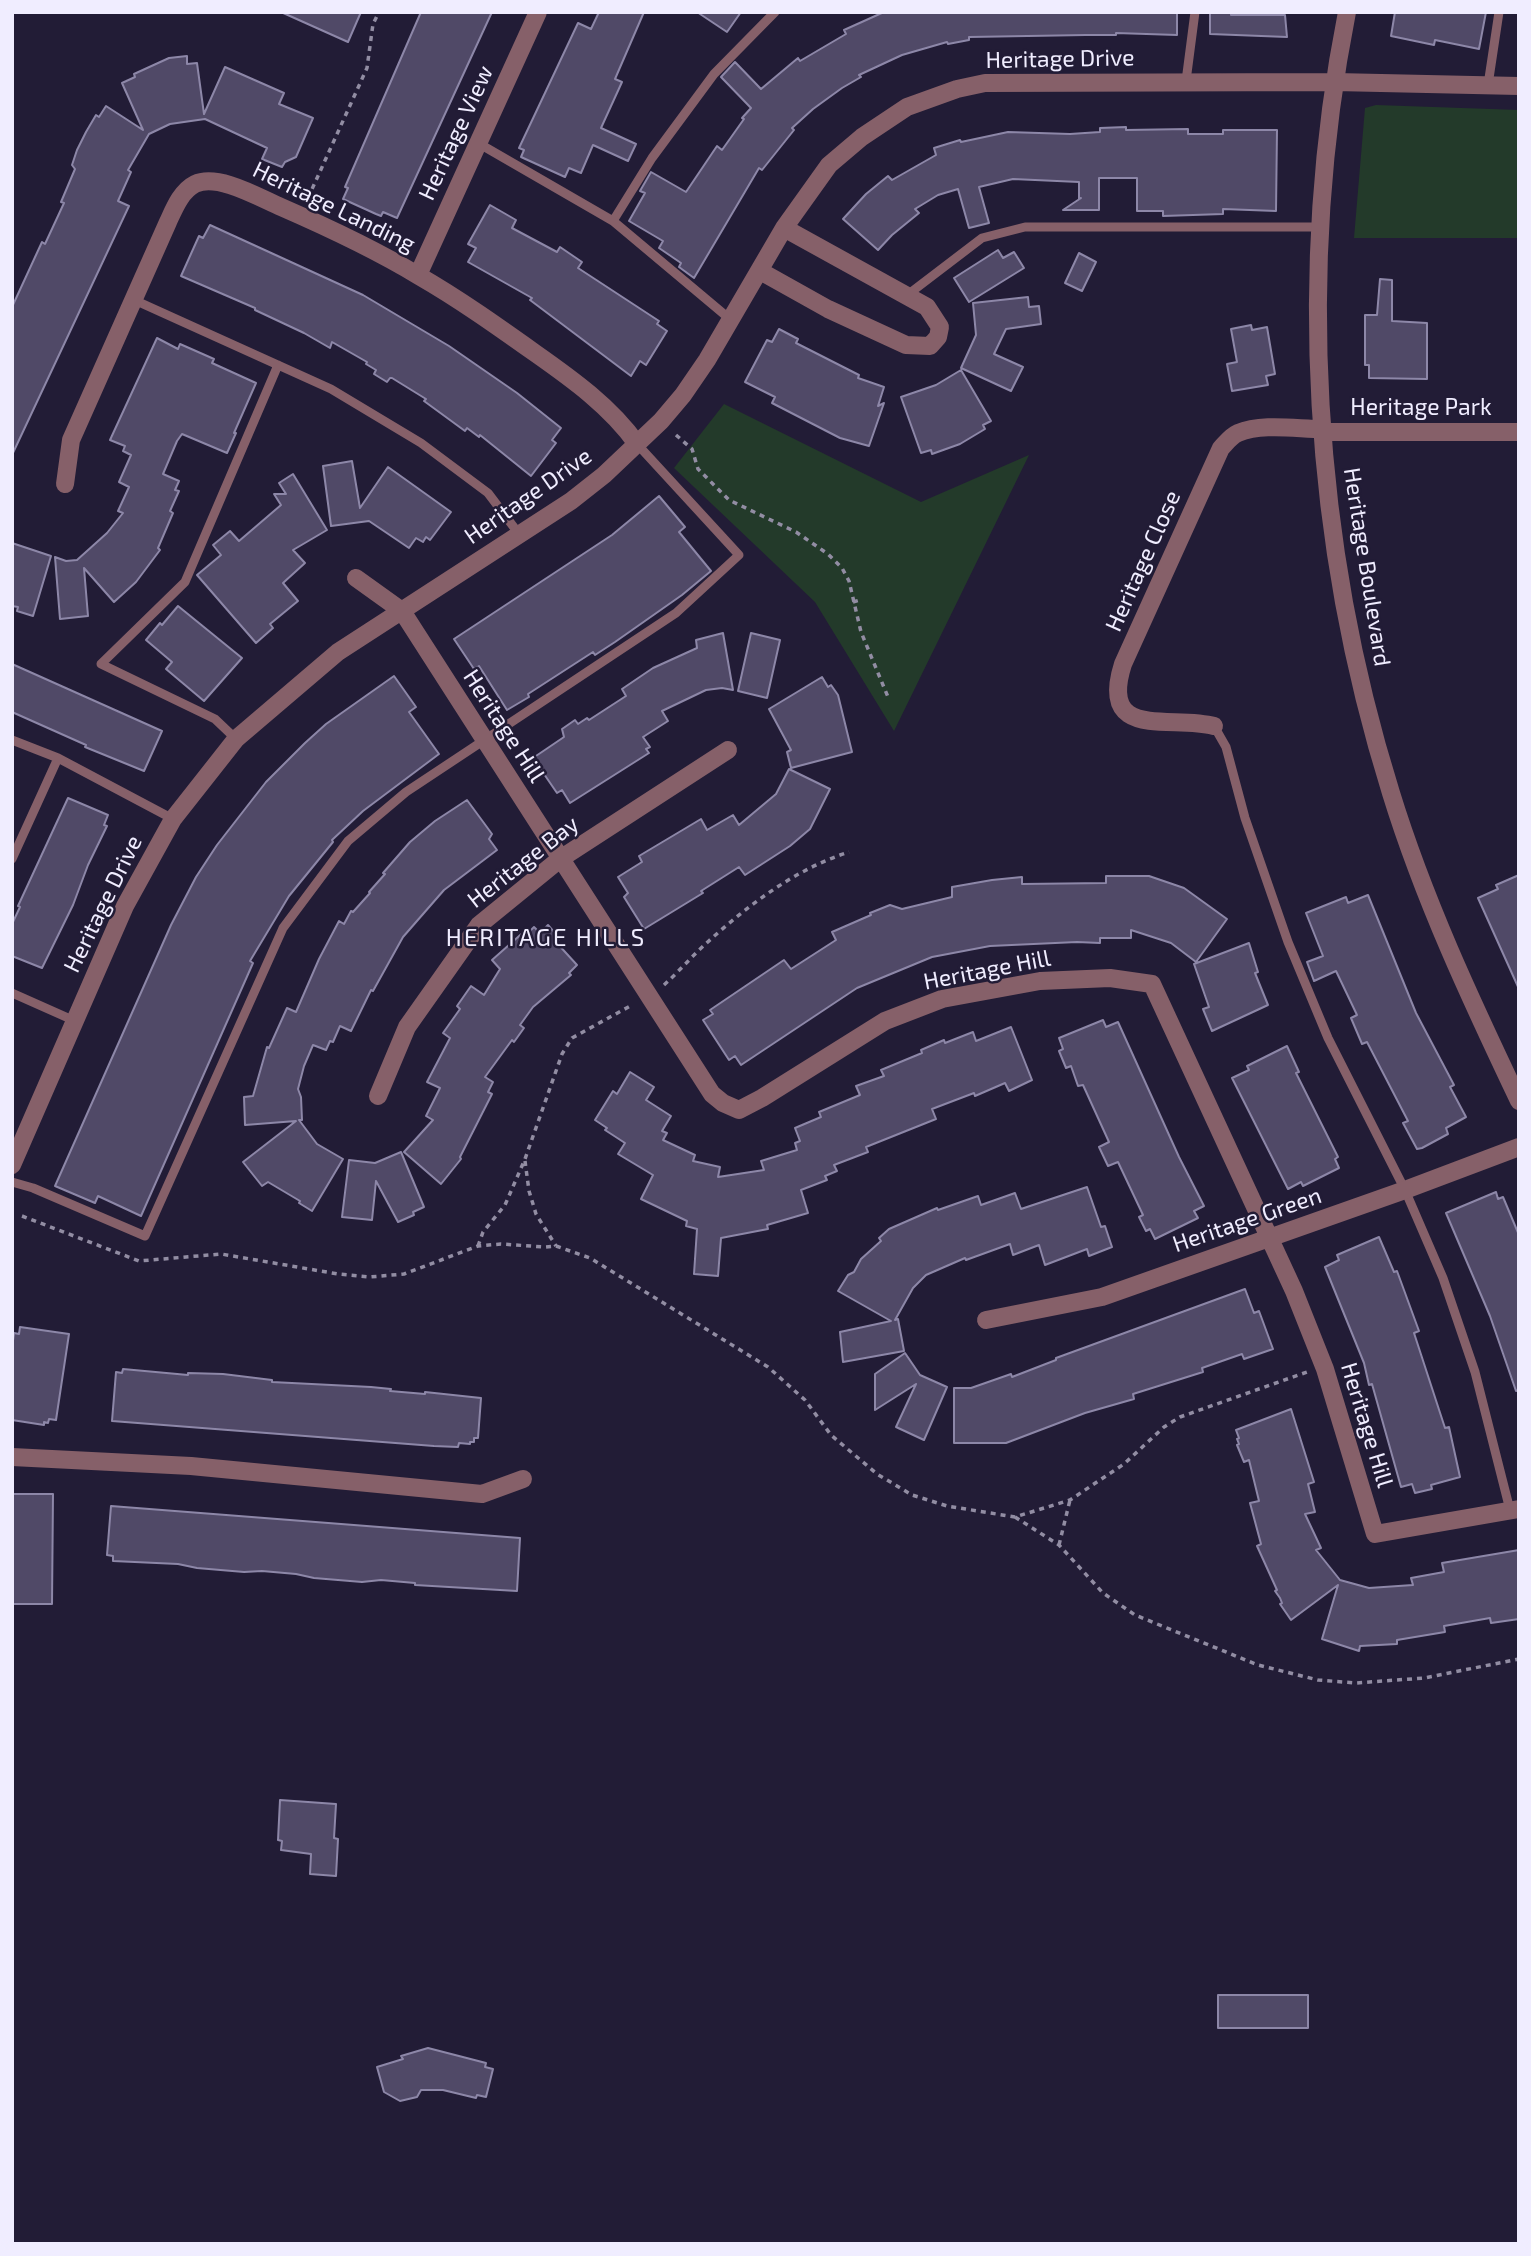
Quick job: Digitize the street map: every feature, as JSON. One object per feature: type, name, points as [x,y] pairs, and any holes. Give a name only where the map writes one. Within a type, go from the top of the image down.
[{"type":"street","name":"Heritage View","points":[[418,275],[538,12]]},
{"type":"street","name":"Heritage Boulevard","points":[[1347,12],[1335,82],[1321,227],[1318,315],[1323,430],[1337,559],[1357,662],[1392,795],[1439,927],[1519,1101]]},
{"type":"street","name":"Heritage Drive","points":[[12,1165],[125,906],[173,819],[236,739],[338,652],[571,501],[638,444],[683,395],[731,320],[784,228],[829,165],[862,137],[907,107],[957,89],[997,83],[1186,81],[1519,86]]},
{"type":"street","name":"Heritage Landing","points":[[65,484],[71,440],[132,299],[183,193],[196,183],[212,182],[233,186],[299,215],[418,275],[487,319],[583,389],[621,421],[638,444]]},
{"type":"street","points":[[760,271],[828,309],[906,345],[930,346],[938,337],[940,327],[927,307],[784,228]]},
{"type":"street","name":"Heritage Park","points":[[1323,430],[1519,432]]},
{"type":"street","name":"Heritage Close","points":[[1214,726],[1203,723],[1144,721],[1127,713],[1121,705],[1118,690],[1123,664],[1221,448],[1236,433],[1247,431],[1323,430]]},
{"type":"street","name":"Heritage Hill","points":[[356,578],[402,611],[712,1094],[723,1103],[739,1110],[884,1021],[943,999],[1040,981],[1110,978],[1152,984],[1207,1107],[1271,1238],[1325,1369],[1376,1534],[1514,1510]]},
{"type":"street","name":"Heritage Bay","points":[[379,1096],[407,1027],[479,925],[560,859],[728,750]]},
{"type":"street","name":"Heritage Green","points":[[986,1320],[1102,1297],[1519,1147]]},
{"type":"street","points":[[12,1457],[191,1466],[482,1494],[523,1479]]},
{"type":"lane","points":[[613,221],[652,158],[714,74],[775,12]]},
{"type":"lane","points":[[1186,81],[1195,12]]},
{"type":"lane","points":[[1488,85],[1499,12]]},
{"type":"lane","points":[[478,143],[613,221],[731,320]]},
{"type":"lane","points":[[906,296],[982,239],[1025,227],[1321,227]]},
{"type":"lane","points":[[132,299],[331,389],[421,443],[488,493],[519,534]]},
{"type":"lane","points":[[236,739],[215,719],[101,664],[185,582],[278,365]]},
{"type":"lane","points":[[12,1182],[33,1188],[145,1236],[282,928],[348,841],[405,792],[676,613],[739,555],[638,444]]},
{"type":"lane","points":[[1214,726],[1226,747],[1245,817],[1288,942],[1328,1038],[1405,1190],[1443,1278],[1475,1373],[1514,1510]]},
{"type":"lane","points":[[12,740],[58,758],[173,819]]},
{"type":"lane","points":[[12,859],[58,758]]},
{"type":"lane","points":[[12,993],[75,1021]]},
{"type":"path","points":[[299,215],[366,68],[373,24],[379,12]]},
{"type":"path","points":[[676,435],[692,449],[698,469],[729,500],[796,532],[828,554],[842,568],[849,581],[861,632],[888,697]]},
{"type":"path","points":[[853,602],[860,600]]},
{"type":"path","points":[[662,986],[698,951],[762,897],[830,858],[849,852]]},
{"type":"path","points":[[478,1246],[483,1232],[505,1205],[525,1159],[562,1054],[572,1038],[634,1004]]},
{"type":"path","points":[[525,1159],[528,1191],[536,1214],[556,1246]]},
{"type":"path","points":[[22,1216],[139,1261],[221,1254],[370,1277],[404,1275],[478,1246],[556,1246],[590,1258],[768,1367],[805,1400],[831,1434],[877,1474],[912,1495],[947,1506],[1015,1517],[1059,1545],[1103,1593],[1135,1615],[1258,1665],[1318,1680],[1389,1682],[1424,1678],[1519,1659]]},
{"type":"path","points":[[1015,1517],[1070,1500],[1124,1464],[1164,1427],[1180,1417],[1307,1373]]},
{"type":"path","points":[[1059,1545],[1070,1500]]},
{"type":"green space","points":[[1376,105],[1519,110],[1519,238],[1354,238],[1365,108]]},
{"type":"green space","points":[[724,404],[921,502],[1029,455],[894,731],[815,602],[674,468]]},
{"type":"building","points":[[281,12],[361,12],[348,42]]},
{"type":"building","points":[[421,12],[492,12],[397,218],[383,212],[381,216],[343,199],[348,188],[345,187]]},
{"type":"building","points":[[599,12],[644,12],[615,79],[622,82],[601,128],[636,144],[628,161],[593,145],[581,173],[569,168],[565,177],[521,157],[524,150],[519,148],[578,23],[591,29]]},
{"type":"building","points":[[697,12],[741,12],[727,32]]},
{"type":"building","points":[[884,12],[1177,12],[1177,35],[1116,33],[969,37],[969,40],[947,42],[902,55],[859,75],[861,77],[813,109],[792,128],[794,130],[762,170],[759,168],[694,278],[679,267],[681,263],[659,248],[663,241],[629,221],[645,193],[640,191],[651,172],[686,192],[717,146],[722,150],[744,119],[742,118],[751,108],[721,77],[735,62],[761,89],[798,58],[800,61],[846,34],[844,30]]},
{"type":"building","points":[[1210,12],[1231,12],[1231,15],[1285,15],[1287,37],[1210,34]]},
{"type":"building","points":[[1395,12],[1486,12],[1479,49],[1435,40],[1434,45],[1391,36]]},
{"type":"building","points":[[187,56],[187,64],[197,63],[204,114],[225,67],[284,93],[279,104],[313,118],[296,157],[285,162],[282,167],[262,159],[267,148],[205,119],[170,124],[149,134],[128,170],[131,172],[118,201],[129,206],[12,455],[12,307],[42,242],[45,244],[64,203],[61,202],[75,169],[72,165],[77,150],[96,115],[99,117],[106,106],[143,130],[122,83],[135,77],[134,74],[169,58]]},
{"type":"building","points":[[1126,127],[1126,130],[1188,129],[1188,134],[1223,134],[1223,130],[1277,130],[1276,211],[1223,209],[1223,214],[1163,216],[1163,211],[1137,211],[1137,178],[1099,178],[1099,210],[1063,210],[1081,198],[1079,199],[1079,182],[1013,179],[979,187],[989,223],[969,228],[958,189],[938,195],[915,209],[919,213],[878,250],[843,219],[866,194],[888,176],[892,180],[936,155],[934,148],[960,140],[961,142],[1008,132],[1070,134],[1100,132],[1100,128]]},
{"type":"building","points":[[490,205],[516,220],[512,228],[557,252],[560,247],[582,262],[578,268],[659,321],[657,324],[667,331],[646,365],[640,361],[631,376],[530,300],[532,298],[468,262],[476,248],[468,244]]},
{"type":"building","points":[[210,225],[363,295],[449,346],[517,393],[561,428],[552,440],[556,443],[531,476],[480,435],[479,437],[467,428],[465,431],[424,401],[426,399],[392,378],[387,382],[374,374],[376,370],[366,364],[367,362],[332,342],[330,348],[255,308],[181,276],[199,236],[203,238]]},
{"type":"building","points":[[998,250],[1003,258],[1014,252],[1024,268],[969,302],[954,278]]},
{"type":"building","points":[[1079,253],[1096,262],[1082,291],[1065,283]]},
{"type":"building","points":[[1380,279],[1392,280],[1392,321],[1427,323],[1427,379],[1369,378],[1369,365],[1365,365],[1365,315],[1377,315]]},
{"type":"building","points":[[1028,297],[1029,307],[1039,306],[1041,324],[1006,329],[994,354],[1023,367],[1011,391],[961,368],[976,335],[973,303]]},
{"type":"building","points":[[1251,325],[1252,330],[1267,327],[1275,374],[1266,376],[1268,385],[1232,391],[1227,364],[1237,362],[1231,329]]},
{"type":"building","points":[[779,329],[798,339],[796,343],[859,375],[858,378],[884,387],[878,406],[884,403],[869,446],[840,438],[772,403],[775,397],[745,382],[767,340],[772,342]]},
{"type":"building","points":[[157,338],[178,349],[180,344],[214,359],[212,363],[256,383],[227,453],[182,434],[177,441],[163,474],[179,481],[175,490],[179,491],[170,511],[173,513],[158,548],[160,550],[136,582],[114,602],[84,568],[88,616],[60,619],[55,557],[66,561],[77,560],[107,533],[123,513],[118,511],[129,487],[119,482],[131,455],[123,451],[125,446],[110,440]]},
{"type":"building","points":[[961,370],[991,421],[983,425],[985,429],[960,444],[932,454],[931,450],[921,453],[901,397],[936,385]]},
{"type":"building","points":[[352,461],[360,508],[388,467],[451,512],[430,540],[426,537],[423,542],[416,538],[409,548],[369,521],[331,526],[323,466]]},
{"type":"building","points":[[293,474],[327,530],[293,550],[305,563],[283,583],[298,601],[270,624],[273,628],[256,643],[197,575],[221,555],[213,545],[230,531],[239,541],[281,505],[274,494],[286,494],[279,483]]},
{"type":"building","points":[[659,496],[685,527],[679,532],[711,571],[615,642],[595,655],[593,652],[507,710],[479,666],[474,669],[454,639],[612,535]]},
{"type":"building","points":[[12,543],[51,556],[33,616],[17,611],[18,607],[12,606]]},
{"type":"building","points":[[178,606],[242,658],[204,701],[166,669],[172,662],[146,640]]},
{"type":"building","points":[[723,633],[733,690],[706,690],[662,711],[668,721],[643,737],[650,747],[646,749],[649,753],[570,803],[562,790],[557,793],[533,758],[564,737],[562,729],[575,720],[578,724],[587,718],[589,720],[626,696],[622,689],[653,668],[697,648],[696,640]]},
{"type":"building","points":[[751,633],[780,640],[767,698],[738,691]]},
{"type":"building","points":[[12,664],[162,731],[144,771],[85,747],[86,745],[12,712]]},
{"type":"building","points":[[394,676],[416,707],[409,712],[439,754],[363,811],[332,840],[289,896],[250,961],[253,963],[141,1216],[98,1196],[95,1203],[55,1186],[171,925],[196,877],[217,845],[266,782],[305,743],[326,724]]},
{"type":"building","points":[[822,677],[828,687],[831,685],[838,695],[852,752],[791,768],[787,752],[791,750],[769,709]]},
{"type":"building","points":[[789,769],[830,789],[810,829],[790,846],[745,875],[739,867],[644,929],[624,897],[628,893],[618,877],[642,862],[639,856],[701,819],[707,830],[733,815],[739,825],[776,794]]},
{"type":"building","points":[[68,798],[108,815],[104,825],[107,826],[42,968],[12,956],[12,924]]},
{"type":"building","points":[[467,800],[492,834],[489,839],[497,850],[444,890],[403,937],[373,991],[371,990],[351,1031],[340,1026],[326,1050],[313,1045],[304,1066],[298,1089],[302,1120],[299,1120],[317,1144],[343,1159],[312,1211],[268,1182],[262,1186],[243,1162],[296,1121],[245,1125],[244,1097],[253,1096],[267,1047],[269,1048],[287,1008],[296,1012],[339,921],[344,924],[351,911],[353,912],[370,893],[385,874],[383,873],[410,842]]},
{"type":"building","points":[[1519,875],[1519,989],[1478,898],[1498,889],[1496,885]]},
{"type":"building","points":[[1106,876],[1149,876],[1184,888],[1227,919],[1196,962],[1171,943],[1131,930],[1131,938],[1100,938],[1100,943],[990,946],[932,957],[857,988],[741,1065],[735,1056],[729,1060],[703,1020],[713,1014],[710,1010],[784,960],[791,969],[836,940],[832,932],[890,905],[902,909],[952,897],[952,887],[992,880],[1022,877],[1022,884],[1106,883]]},
{"type":"building","points":[[1368,895],[1416,1013],[1454,1085],[1450,1087],[1466,1117],[1446,1128],[1448,1134],[1422,1148],[1417,1149],[1403,1123],[1408,1121],[1367,1042],[1362,1044],[1351,1018],[1357,1015],[1336,971],[1314,981],[1307,962],[1323,956],[1306,913],[1346,897],[1348,903]]},
{"type":"building","points":[[548,925],[560,939],[556,942],[577,965],[569,973],[571,975],[533,1007],[520,1025],[524,1028],[485,1077],[493,1082],[488,1092],[492,1094],[461,1159],[441,1184],[404,1152],[433,1120],[426,1116],[440,1088],[427,1082],[450,1038],[443,1033],[460,1009],[457,1006],[471,986],[484,995],[500,969],[492,960],[527,929],[530,931],[534,927],[540,933]]},
{"type":"building","points":[[1249,943],[1258,972],[1255,973],[1268,1005],[1212,1031],[1203,1009],[1209,1007],[1194,964]]},
{"type":"building","points":[[1103,1020],[1106,1027],[1118,1022],[1204,1206],[1194,1211],[1198,1218],[1155,1239],[1150,1229],[1146,1231],[1139,1217],[1143,1215],[1118,1162],[1108,1166],[1099,1147],[1109,1142],[1083,1085],[1078,1086],[1071,1066],[1066,1068],[1059,1051],[1063,1049],[1059,1038]]},
{"type":"building","points":[[1011,1027],[1032,1080],[1009,1091],[1005,1083],[975,1096],[974,1093],[932,1109],[936,1119],[866,1147],[868,1152],[834,1165],[837,1171],[825,1176],[827,1180],[801,1190],[808,1213],[767,1225],[768,1229],[721,1238],[718,1276],[694,1274],[697,1229],[686,1226],[687,1221],[641,1199],[653,1175],[618,1154],[625,1143],[595,1120],[613,1091],[617,1094],[630,1072],[654,1087],[646,1100],[671,1116],[662,1131],[667,1133],[663,1140],[695,1155],[693,1161],[720,1167],[718,1177],[764,1170],[761,1161],[797,1150],[795,1143],[800,1141],[795,1128],[821,1117],[819,1112],[860,1095],[856,1086],[884,1076],[881,1070],[922,1053],[921,1050],[944,1040],[945,1043],[973,1032],[976,1041]]},
{"type":"building","points":[[1287,1046],[1299,1072],[1296,1073],[1338,1157],[1335,1159],[1339,1168],[1303,1186],[1301,1182],[1288,1189],[1232,1078],[1249,1070],[1247,1066]]},
{"type":"building","points":[[401,1152],[424,1207],[398,1222],[376,1181],[372,1220],[342,1217],[349,1160],[375,1163]]},
{"type":"building","points":[[1087,1187],[1101,1227],[1105,1226],[1112,1247],[1089,1256],[1087,1249],[1045,1265],[1039,1245],[1013,1255],[1010,1244],[966,1260],[965,1258],[926,1275],[913,1288],[895,1320],[898,1319],[904,1351],[843,1362],[840,1332],[891,1321],[838,1291],[861,1259],[881,1241],[879,1238],[889,1229],[937,1208],[938,1210],[978,1196],[981,1205],[1015,1193],[1021,1209]]},
{"type":"building","points":[[1496,1192],[1498,1199],[1503,1197],[1519,1235],[1519,1390],[1516,1391],[1490,1316],[1446,1213]]},
{"type":"building","points":[[1379,1237],[1394,1272],[1397,1271],[1419,1331],[1414,1333],[1445,1428],[1449,1427],[1460,1477],[1431,1485],[1432,1489],[1415,1493],[1412,1484],[1401,1487],[1372,1384],[1369,1385],[1364,1363],[1325,1267],[1339,1260],[1337,1255]]},
{"type":"building","points":[[1245,1289],[1254,1313],[1259,1311],[1273,1349],[1244,1359],[1242,1354],[1202,1368],[1203,1372],[1133,1394],[1134,1399],[1085,1413],[1006,1443],[954,1443],[954,1388],[971,1388],[1011,1374],[1012,1377],[1056,1358]]},
{"type":"building","points":[[20,1327],[69,1334],[56,1420],[49,1419],[44,1425],[12,1420],[12,1348],[14,1333],[19,1334]]},
{"type":"building","points":[[905,1353],[920,1375],[947,1387],[924,1440],[896,1427],[916,1384],[875,1410],[875,1374]]},
{"type":"building","points":[[123,1369],[188,1375],[223,1374],[272,1382],[371,1387],[481,1398],[478,1438],[474,1438],[474,1442],[470,1444],[459,1443],[458,1447],[434,1446],[112,1421],[116,1372],[122,1373]]},
{"type":"building","points":[[1291,1409],[1314,1482],[1308,1484],[1315,1512],[1305,1514],[1321,1548],[1316,1550],[1340,1580],[1369,1588],[1413,1585],[1411,1578],[1444,1572],[1442,1563],[1519,1550],[1519,1619],[1491,1623],[1490,1618],[1444,1626],[1445,1632],[1397,1640],[1397,1644],[1360,1646],[1359,1651],[1322,1639],[1338,1585],[1291,1620],[1280,1604],[1282,1603],[1275,1591],[1277,1590],[1257,1546],[1261,1544],[1250,1503],[1259,1501],[1249,1460],[1244,1462],[1237,1445],[1239,1438],[1236,1430]]},
{"type":"building","points":[[12,1494],[53,1494],[52,1604],[12,1604]]},
{"type":"building","points":[[111,1506],[520,1538],[517,1591],[415,1585],[381,1580],[362,1582],[262,1571],[244,1572],[178,1564],[113,1561],[113,1556],[107,1555]]},
{"type":"building","points":[[280,1800],[336,1804],[336,1876],[310,1874],[311,1854],[281,1850],[282,1841],[278,1840]]},
{"type":"building","points":[[1218,1995],[1308,1995],[1308,2028],[1218,2028]]},
{"type":"building","points":[[428,2048],[486,2063],[485,2067],[493,2069],[486,2097],[477,2095],[476,2098],[443,2090],[421,2090],[417,2097],[400,2101],[384,2092],[377,2067]]},
{"type":"district","name":"HERITAGE HILLS","points":[[546,938]]}]
